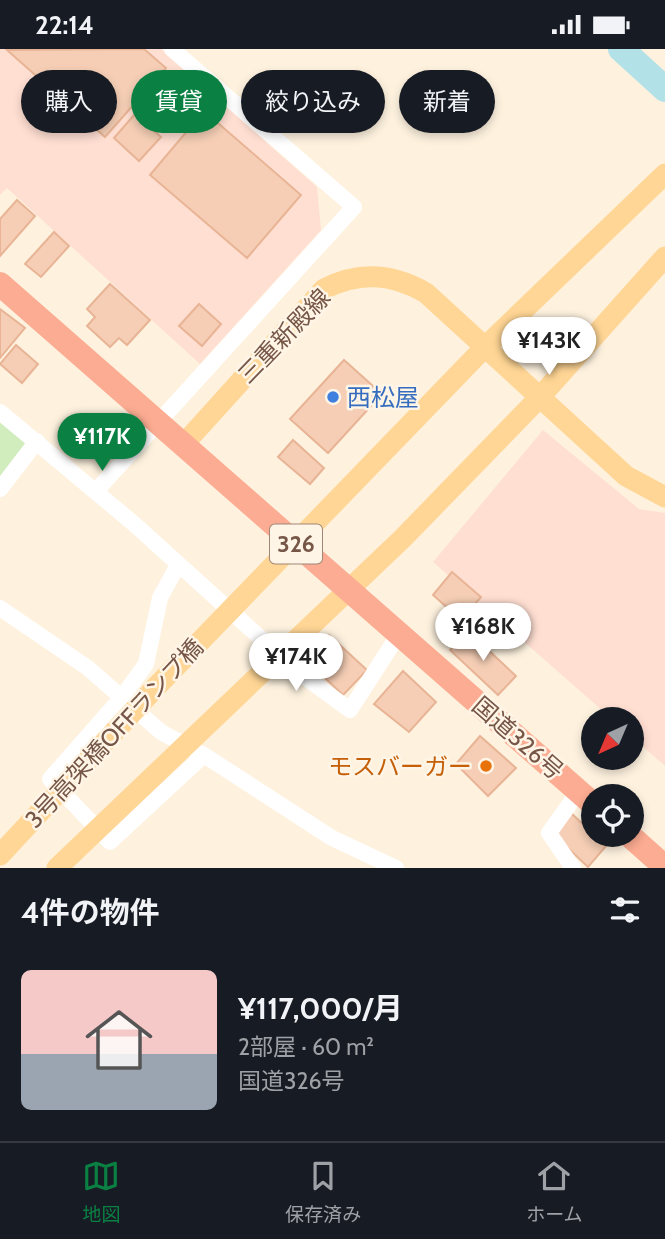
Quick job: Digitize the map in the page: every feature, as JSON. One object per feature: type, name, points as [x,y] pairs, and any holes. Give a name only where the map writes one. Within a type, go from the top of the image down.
[{"type":"highway","name":"国道326号","points":[[0,284],[581,793]]},
{"type":"highway","points":[[642,847],[665,867]]},
{"type":"main road","name":"3号高架橋OFFランプ橋","points":[[0,855],[485,347],[639,196],[665,174]]},
{"type":"main road","points":[[57,868],[403,538],[540,397],[665,257]]},
{"type":"main road","name":"三重新殿線","points":[[183,445],[324,289],[350,278],[388,277],[411,284],[426,293],[626,476],[665,497]]},
{"type":"street","points":[[96,491],[354,207],[172,49]]},
{"type":"street","points":[[0,412],[96,491],[298,672],[350,710],[399,634]]},
{"type":"street","points":[[0,489],[37,441]]},
{"type":"street","points":[[178,565],[160,598],[146,664],[122,697],[50,779],[110,842],[204,755]]},
{"type":"street","points":[[0,608],[60,647],[161,732],[204,755],[332,838],[396,868]]},
{"type":"street","points":[[572,868],[549,833],[581,802]]},
{"type":"shaded area","points":[[0,49],[161,49],[185,70],[131,70],[131,133],[227,133],[227,107],[241,120],[241,133],[256,133],[317,187],[321,230],[200,364],[7,188],[0,195]]},
{"type":"shaded area","points":[[543,430],[639,509],[665,513],[665,766],[644,748],[644,707],[598,707],[433,562]]},
{"type":"green space","points":[[0,419],[27,442],[0,478]]},
{"type":"building","points":[[144,49],[166,68],[131,70],[131,108],[117,123],[117,70],[30,70],[7,50]]},
{"type":"building","points":[[131,119],[131,133],[156,133],[161,137],[139,161],[114,138]]},
{"type":"building","points":[[227,131],[301,195],[247,258],[150,175],[185,133]]},
{"type":"building","points":[[17,200],[35,216],[0,256],[0,219]]},
{"type":"building","points":[[54,232],[69,246],[41,277],[25,264]]},
{"type":"building","points":[[110,284],[150,320],[127,345],[119,338],[110,347],[87,326],[95,317],[87,309]]},
{"type":"building","points":[[199,304],[221,324],[202,346],[179,326]]},
{"type":"building","points":[[0,309],[25,328],[0,358]]},
{"type":"building","points":[[16,345],[38,364],[22,383],[0,364]]},
{"type":"building","points":[[344,360],[382,394],[328,453],[290,419]]},
{"type":"building","points":[[293,440],[324,468],[310,484],[278,457]]},
{"type":"building","points":[[452,572],[481,597],[461,620],[433,595]]},
{"type":"building","points":[[468,631],[516,676],[498,695],[450,650]]},
{"type":"building","points":[[329,635],[367,670],[343,695],[306,660]]},
{"type":"building","points":[[403,671],[436,702],[409,732],[374,704]]},
{"type":"building","name":"モスバーガー","points":[[480,736],[516,768],[488,796],[456,764]]},
{"type":"building","points":[[570,812],[581,822],[581,847],[605,847],[588,867],[553,834]]},
{"type":"waterway","points":[[621,49],[665,89]]},
{"type":"place","name":"西松屋","points":[[333,397]]},
{"type":"place","name":"モスバーガー","points":[[486,766]]}]
